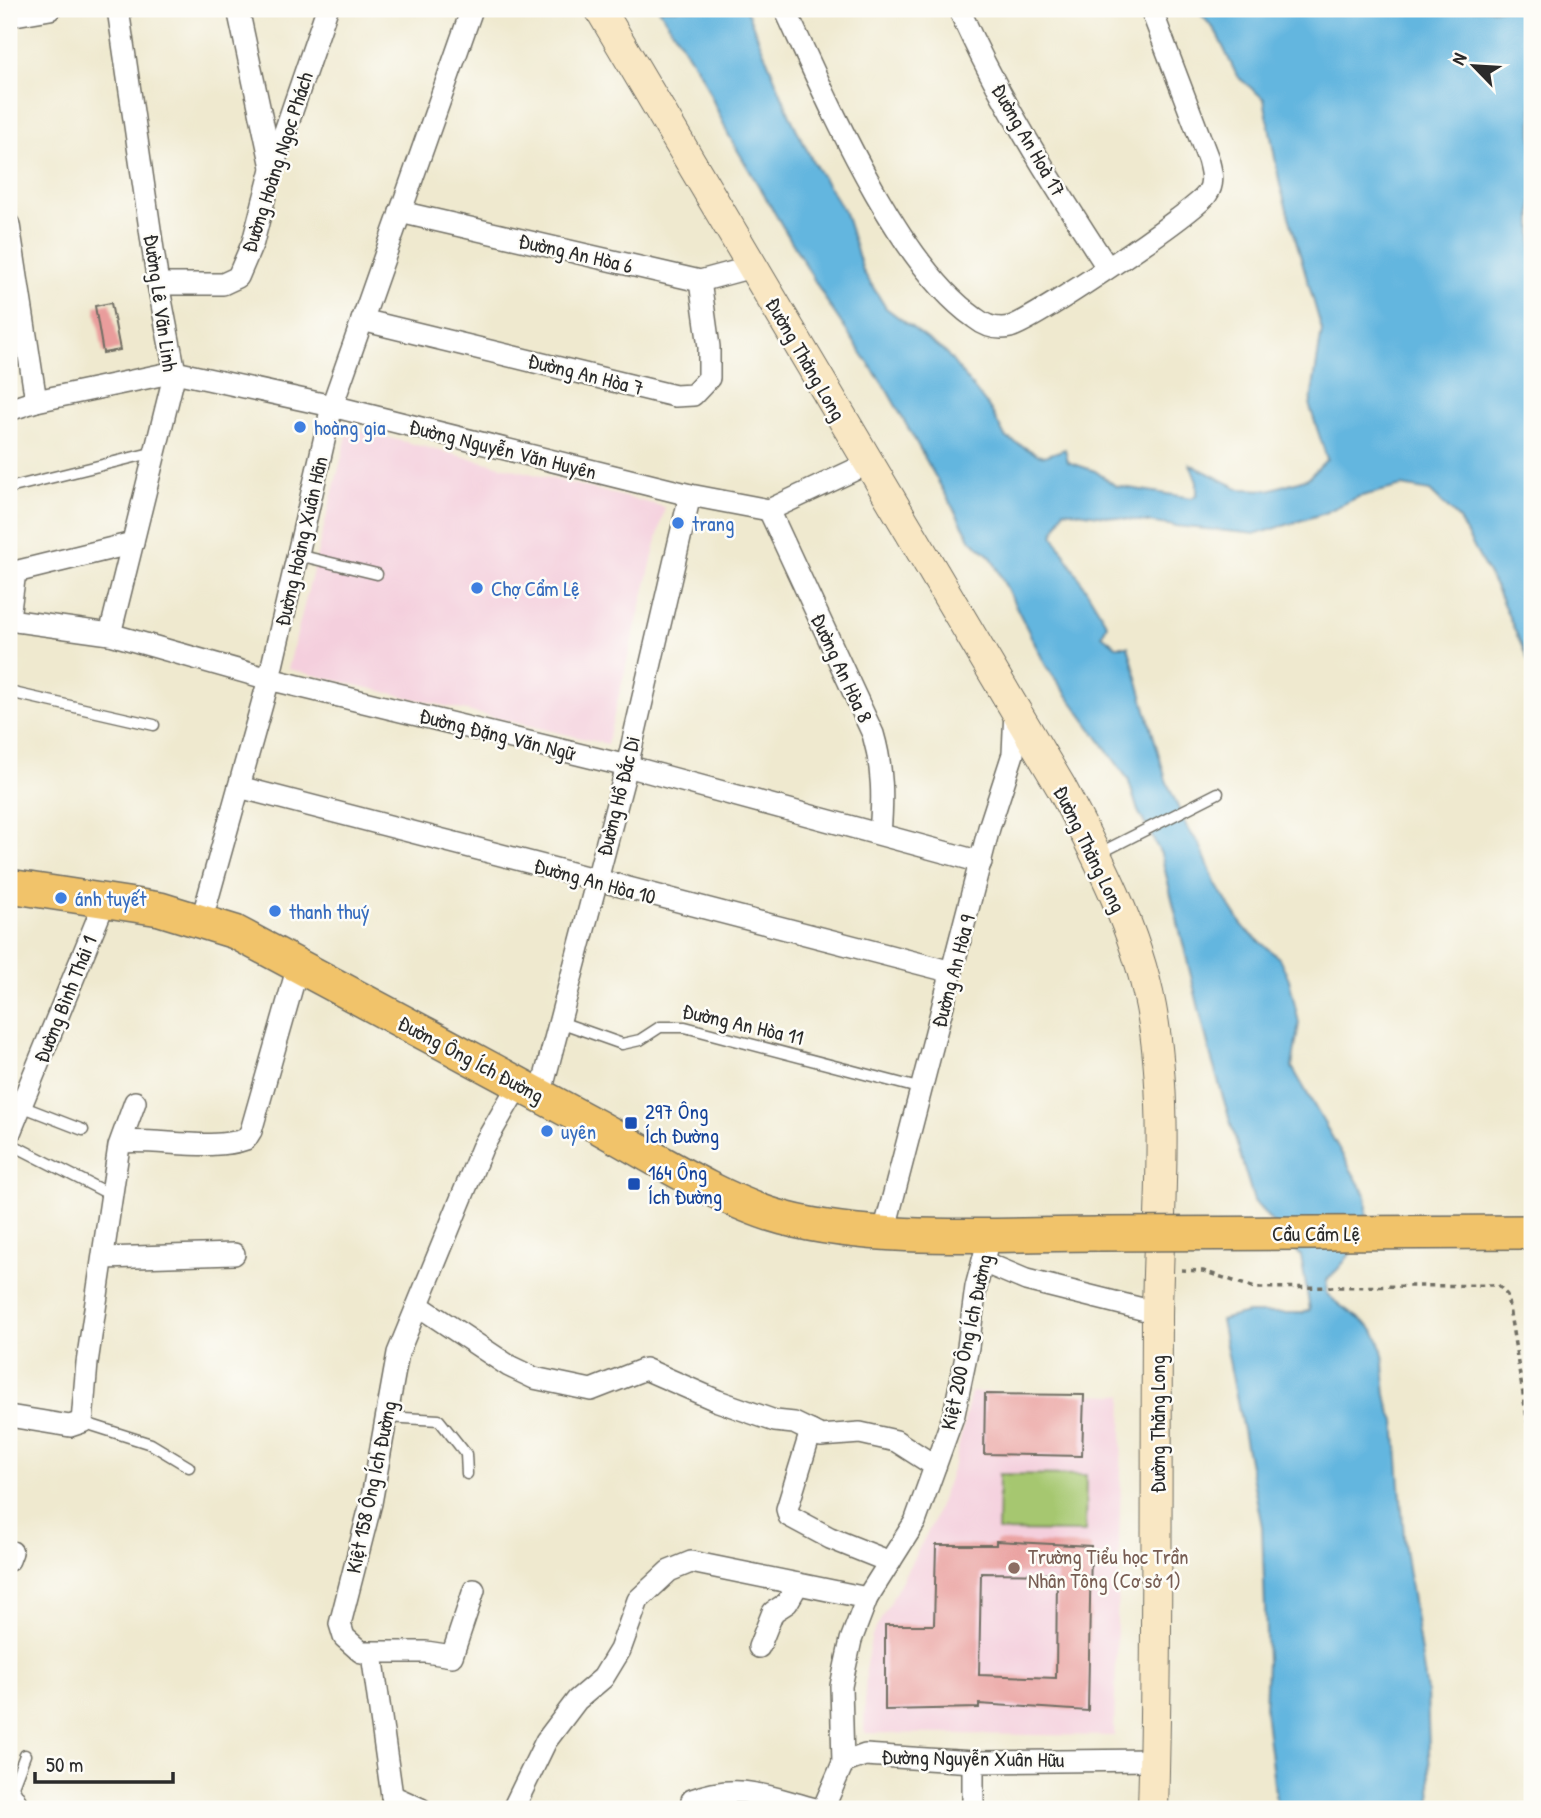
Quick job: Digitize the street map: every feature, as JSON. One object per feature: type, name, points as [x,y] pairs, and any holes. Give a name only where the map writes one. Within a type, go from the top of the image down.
[{"type":"main road","name":"Đường Ông Ích Đường","points":[[9,886],[202,919],[234,932],[732,1198],[782,1218],[987,1248],[1099,1234]]},
{"type":"main road","name":"Cầu Cẩm Lệ","points":[[1099,1234],[1532,1232]]},
{"type":"street","points":[[9,16],[50,9]]},
{"type":"street","name":"Đường Lê Văn Linh","points":[[110,634],[175,372],[159,284],[118,9]]},
{"type":"street","points":[[238,9],[272,169]]},
{"type":"street","name":"Đường Hoàng Ngọc Phách","points":[[159,284],[223,284],[238,277],[253,242],[272,169],[327,9]]},
{"type":"street","name":"Đường Thăng Long","points":[[600,9],[867,464],[1015,709],[1107,849],[1136,948],[1157,1046],[1163,1144],[1157,1313],[1153,1809]]},
{"type":"street","points":[[785,9],[846,137],[889,213],[926,268],[975,318],[992,328],[1010,327],[1107,267],[1195,207],[1211,188],[1212,173],[1152,9]]},
{"type":"street","name":"Đường An Hoà 17","points":[[959,9],[1004,98],[1107,267]]},
{"type":"street","name":"Đường Hoàng Xuân Hãn","points":[[202,919],[270,679],[332,406],[400,212],[465,11]]},
{"type":"street","name":"Đường An Hòa 6","points":[[400,212],[700,281],[752,267]]},
{"type":"street","points":[[9,225],[36,401]]},
{"type":"street","name":"Đường An Hòa 7","points":[[362,320],[675,396],[693,395],[709,378],[709,346],[700,281]]},
{"type":"street","name":"Đường Nguyễn Văn Huyên","points":[[9,410],[36,401],[175,372],[332,406],[690,495],[769,510]]},
{"type":"street","points":[[769,510],[867,464]]},
{"type":"street","name":"Đường Hồ Đắc Di","points":[[529,1090],[560,1022],[627,766],[690,495]]},
{"type":"street","name":"Đường An Hòa 8","points":[[769,510],[873,734],[880,758],[883,791],[880,834]]},
{"type":"street","points":[[9,619],[15,572],[133,543]]},
{"type":"street","name":"Đường Đặng Văn Ngữ","points":[[9,619],[110,634],[270,679],[627,766],[981,862]]},
{"type":"street","name":"Đường An Hòa 9","points":[[884,1232],[981,862],[1013,754],[1015,709]]},
{"type":"street","name":"Đường An Hòa 10","points":[[239,787],[952,972]]},
{"type":"street","name":"Đường Bình Thái 1","points":[[9,1135],[105,901]]},
{"type":"street","points":[[122,1142],[152,1139],[206,1143],[242,1141],[249,1136],[298,965]]},
{"type":"street","name":"Kiệt 158 Ông Ích Đường","points":[[372,1654],[361,1653],[344,1637],[340,1624],[371,1503],[398,1353],[482,1148],[529,1090]]},
{"type":"street","points":[[9,1416],[70,1426],[82,1422],[87,1363],[113,1196],[122,1142],[135,1102]]},
{"type":"street","points":[[987,1248],[1026,1280],[1157,1313]]},
{"type":"street","name":"Kiệt 200 Ông Ích Đường","points":[[843,1763],[841,1686],[851,1640],[867,1598],[915,1522],[954,1414],[987,1248]]},
{"type":"street","points":[[103,1258],[234,1254]]},
{"type":"street","points":[[419,1306],[509,1366],[534,1378],[591,1391],[645,1369],[718,1401],[821,1436],[860,1433],[896,1441],[935,1465]]},
{"type":"street","points":[[811,1431],[788,1509],[789,1516],[830,1538],[890,1562]]},
{"type":"street","points":[[513,1809],[545,1741],[578,1700],[603,1678],[620,1650],[638,1600],[669,1571],[691,1562],[867,1598]]},
{"type":"street","points":[[759,1647],[773,1612],[787,1603],[798,1584]]},
{"type":"street","points":[[421,1809],[388,1803],[372,1654],[426,1652],[452,1656],[474,1590]]},
{"type":"street","name":"Đường Nguyễn Xuân Hữu","points":[[843,1763],[865,1755],[973,1762],[1154,1760]]},
{"type":"street","points":[[973,1762],[973,1809]]},
{"type":"street","points":[[823,1809],[843,1763]]},
{"type":"street","points":[[692,1801],[725,1790],[748,1791],[815,1809]]},
{"type":"lane","points":[[9,488],[155,452]]},
{"type":"lane","points":[[298,555],[377,574]]},
{"type":"lane","points":[[9,692],[154,725]]},
{"type":"lane","points":[[1107,849],[1218,793]]},
{"type":"lane","name":"Đường An Hòa 11","points":[[560,1022],[622,1044],[640,1040],[660,1027],[685,1027],[922,1089]]},
{"type":"lane","points":[[21,1107],[83,1129]]},
{"type":"lane","points":[[9,1143],[113,1196]]},
{"type":"lane","points":[[386,1417],[439,1420],[466,1454],[467,1474]]},
{"type":"lane","points":[[82,1422],[151,1444],[189,1467]]},
{"type":"lane","points":[[13,1798],[25,1755]]},
{"type":"path","points":[[1158,1273],[1192,1268],[1245,1287],[1493,1284],[1503,1289],[1507,1295],[1532,1450]]},
{"type":"shaded area","name":"Chợ Cẩm Lệ","points":[[349,428],[665,507],[607,744],[288,669]]},
{"type":"shaded area","name":"Trường Tiểu học Trần Nhân Tông (Cơ sở 1)","points":[[971,1392],[1123,1395],[1114,1736],[864,1733],[866,1664],[872,1636],[933,1522],[955,1462]]},
{"type":"green space","points":[[999,1474],[1086,1475],[1085,1532],[998,1531]]},
{"type":"water","points":[[659,9],[746,9],[792,120],[812,160],[845,213],[863,271],[886,308],[946,353],[991,410],[1005,437],[1045,456],[1065,449],[1068,462],[1095,471],[1116,486],[1192,498],[1197,494],[1197,482],[1190,464],[1240,489],[1269,490],[1308,478],[1327,459],[1310,407],[1322,330],[1280,185],[1264,99],[1237,76],[1215,30],[1196,9],[1532,9],[1532,669],[1497,590],[1458,518],[1430,491],[1402,486],[1358,497],[1322,514],[1257,534],[1175,526],[1064,510],[1053,535],[1107,624],[1102,635],[1116,646],[1128,646],[1166,780],[1187,828],[1200,845],[1216,885],[1245,929],[1279,958],[1289,979],[1299,1023],[1292,1067],[1366,1196],[1366,1220],[1362,1231],[1351,1253],[1327,1280],[1326,1293],[1375,1333],[1382,1350],[1385,1389],[1395,1421],[1405,1549],[1427,1692],[1431,1809],[1277,1809],[1265,1710],[1267,1662],[1262,1526],[1221,1320],[1247,1313],[1303,1313],[1310,1310],[1301,1256],[1254,1201],[1211,1057],[1161,854],[1138,811],[1128,779],[1046,666],[991,557],[971,540],[888,392],[829,305],[728,134],[702,76]]},
{"type":"building","points":[[111,303],[120,350],[103,353],[95,306]]},
{"type":"building","points":[[985,1394],[1084,1395],[1082,1456],[984,1454]]},
{"type":"building","points":[[996,1541],[1091,1546],[1088,1711],[979,1704],[979,1708],[885,1710],[885,1625],[934,1625],[936,1545],[996,1545]],"holes":[[[981,1573],[1057,1574],[1056,1678],[979,1675]]]},
{"type":"place","name":"hoàng gia","points":[[300,427]]},
{"type":"place","name":"trang","points":[[678,523]]},
{"type":"place","name":"Chợ Cẩm Lệ","points":[[477,588]]},
{"type":"place","name":"ánh tuyết","points":[[61,898]]},
{"type":"place","name":"thanh thuý","points":[[275,911]]},
{"type":"place","name":"297 Ông Ích Đường","points":[[631,1123]]},
{"type":"place","name":"uyên","points":[[547,1131]]},
{"type":"place","name":"164 Ông Ích Đường","points":[[634,1184]]},
{"type":"place","name":"Trường Tiểu học Trần Nhân Tông (Cơ sở 1)","points":[[1014,1568]]}]
